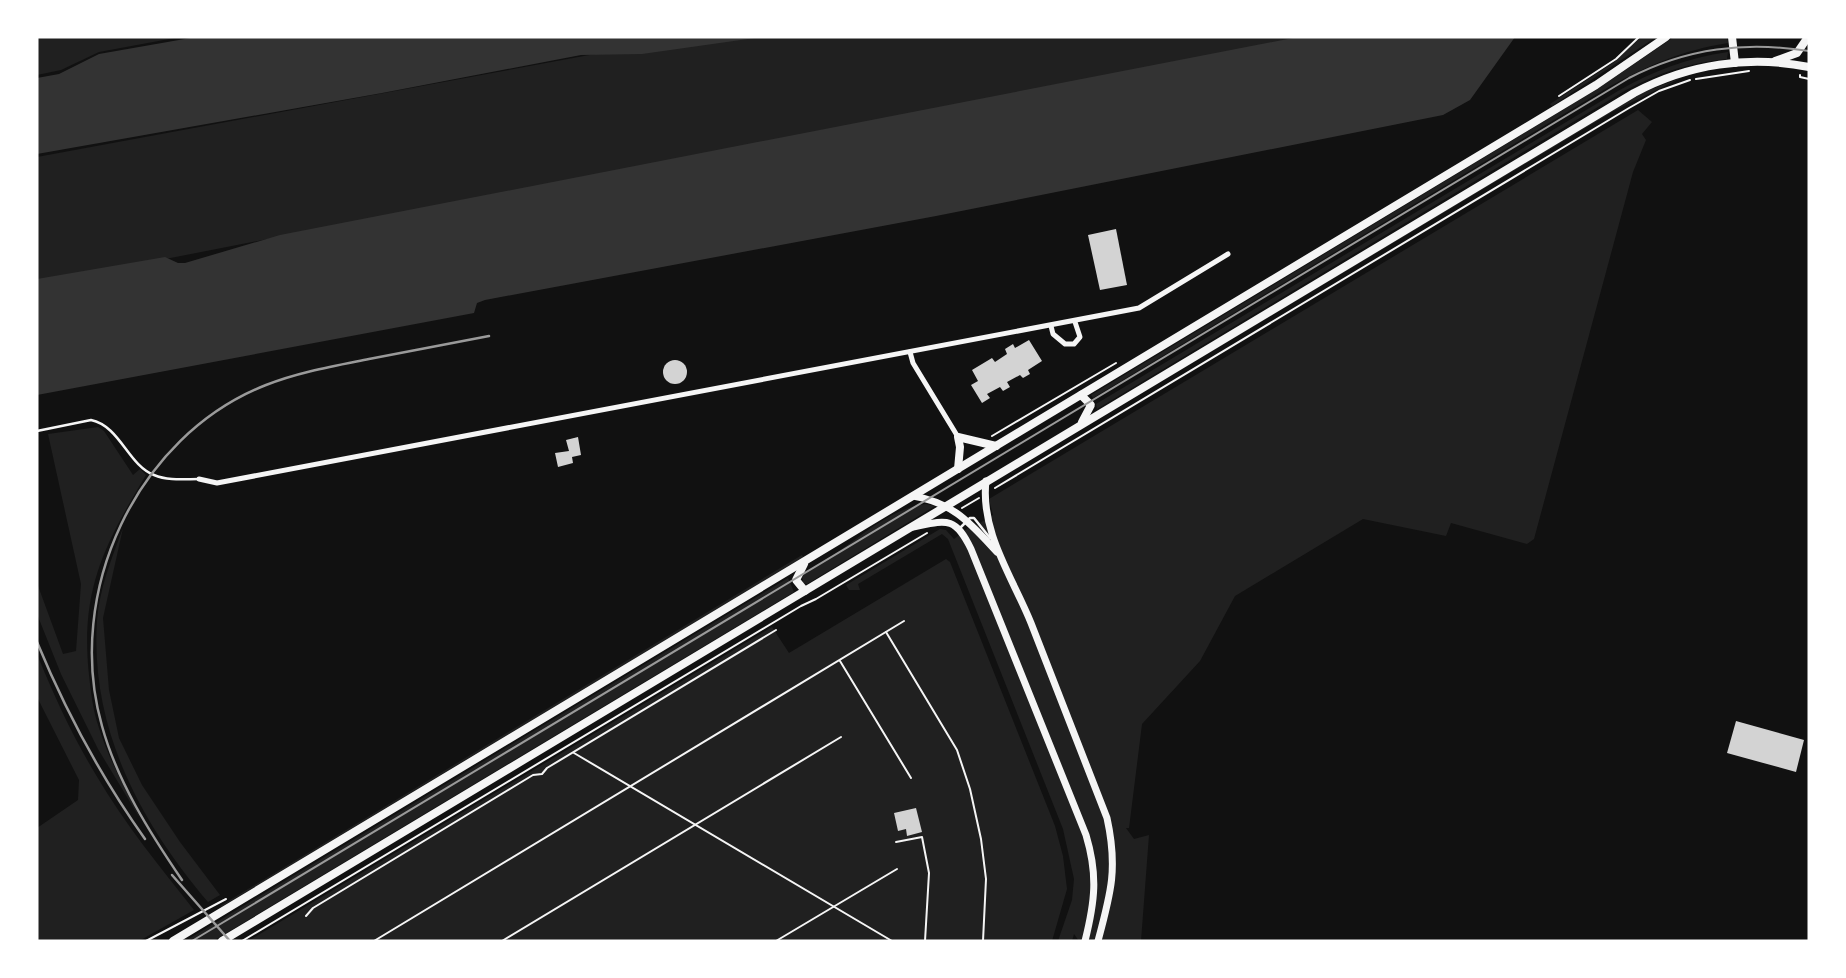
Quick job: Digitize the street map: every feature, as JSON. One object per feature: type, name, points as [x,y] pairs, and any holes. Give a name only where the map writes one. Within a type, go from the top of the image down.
[{"type":"main road","points":[[173,941],[1596,85],[1666,37]]},
{"type":"main road","points":[[1732,37],[1735,63]]},
{"type":"main road","points":[[1772,62],[1797,53],[1808,37]]},
{"type":"main road","points":[[222,941],[1606,108],[1651,84],[1694,68],[1772,62],[1809,67]]},
{"type":"main road","points":[[1081,395],[1091,408],[1081,425]]},
{"type":"main road","points":[[958,469],[958,437],[996,446]]},
{"type":"main road","points":[[805,591],[796,580],[806,562]]},
{"type":"street","points":[[200,480],[217,483],[1139,308],[1228,254]]},
{"type":"street","points":[[1051,326],[1052,334],[1065,344],[1074,344],[1080,337],[1075,322]]},
{"type":"street","points":[[910,352],[913,363],[958,437]]},
{"type":"street","points":[[986,481],[986,513],[1000,555],[1029,620],[1107,818],[1114,848],[1113,880],[1098,941]]},
{"type":"street","points":[[913,496],[947,505],[1000,555]]},
{"type":"street","points":[[909,528],[942,522],[960,529],[971,550],[1086,835],[1092,856],[1094,898],[1084,941]]},
{"type":"lane","points":[[37,431],[91,420],[98,422],[110,429],[152,474],[167,479],[200,480]]},
{"type":"lane","points":[[960,529],[967,521]]},
{"type":"path","points":[[1688,81],[1751,71]]},
{"type":"path","points":[[1800,75],[1809,79]]},
{"type":"path","points":[[374,941],[904,621]]},
{"type":"path","points":[[306,916],[313,908],[533,775],[539,776],[546,772],[547,768],[776,630]]},
{"type":"path","points":[[886,632],[957,750],[970,789],[986,879],[983,941]]},
{"type":"path","points":[[839,660],[911,778]]},
{"type":"path","points":[[502,941],[841,737]]},
{"type":"path","points":[[573,753],[892,941]]},
{"type":"path","points":[[896,842],[922,837],[929,884],[925,941]]},
{"type":"path","points":[[776,941],[897,869]]},
{"type":"shaded area","points":[[37,37],[180,37],[99,52],[61,70],[37,75]]},
{"type":"shaded area","points":[[196,37],[762,37],[642,54],[581,55],[37,154],[37,78],[59,74],[99,54]]},
{"type":"shaded area","points":[[687,37],[1305,37],[37,284],[37,157]]},
{"type":"shaded area","points":[[1298,37],[1515,37],[1470,100],[1443,115],[936,216],[485,300],[477,303],[474,313],[37,395],[37,279],[165,257],[185,263],[280,235]]},
{"type":"shaded area","points":[[1641,37],[1656,37],[1552,106],[1550,104],[1613,63]]},
{"type":"shaded area","points":[[1674,37],[1727,37],[1728,43],[1665,60],[1607,88],[1093,398],[1091,395],[1596,90]]},
{"type":"shaded area","points":[[1728,52],[1727,59],[1675,69],[1626,90],[1097,409],[1096,404],[1618,91],[1671,66]]},
{"type":"shaded area","points":[[1683,77],[1614,111],[1189,365],[1613,110],[1644,92]]},
{"type":"shaded area","points":[[1638,110],[1652,122],[1642,134],[1646,140],[1633,172],[1534,539],[1527,544],[1451,523],[1446,536],[1363,519],[1235,596],[1200,661],[1142,724],[1129,828],[1126,828],[1134,839],[1149,835],[1141,941],[1079,941],[1074,934],[1072,941],[1058,941],[1072,900],[1074,879],[1063,829],[948,539],[942,534],[858,584],[860,590],[849,590],[846,585],[940,529],[946,530],[954,539],[993,515],[989,499]]},
{"type":"shaded area","points":[[98,427],[104,431],[133,475],[140,469],[146,475],[118,524],[98,570],[88,618],[87,645],[97,722],[113,763],[141,820],[98,749],[61,674],[37,614],[37,583],[63,654],[76,651],[81,584],[48,434]]},
{"type":"shaded area","points":[[926,504],[935,506],[807,584],[803,583],[802,575],[880,522],[902,510]]},
{"type":"shaded area","points":[[123,528],[103,618],[109,690],[119,738],[142,785],[220,895],[208,902],[183,871],[141,806],[124,772],[102,699],[97,661],[98,609]]},
{"type":"shaded area","points":[[802,555],[803,557],[220,906]]},
{"type":"shaded area","points":[[946,559],[950,562],[1055,826],[1063,856],[1067,889],[1052,941],[248,941],[772,627],[789,653]]},
{"type":"shaded area","points":[[788,578],[794,592],[213,941],[185,941]]},
{"type":"shaded area","points":[[37,654],[72,731],[107,793],[194,910],[139,941],[37,941],[37,828],[78,800],[79,780],[37,697]]},
{"type":"building","points":[[1116,229],[1127,285],[1100,290],[1088,235]]},
{"type":"building","points":[[1029,340],[1042,361],[1028,370],[1030,374],[1023,378],[1020,375],[1007,382],[1010,387],[1003,391],[1000,387],[987,394],[990,398],[982,403],[971,385],[978,381],[972,370],[992,358],[995,362],[1007,354],[1005,349],[1013,344],[1015,348]]},
{"type":"building","points":[[675,360],[684,363],[687,372],[684,381],[675,384],[666,381],[663,372],[666,363]]},
{"type":"building","points":[[578,437],[581,455],[572,457],[573,463],[558,467],[555,453],[569,451],[566,440]]},
{"type":"building","points":[[1736,721],[1804,740],[1796,772],[1727,753]]},
{"type":"building","points":[[916,808],[922,832],[907,836],[906,829],[898,831],[894,813]]},
{"type":"tram line","points":[[192,941],[1629,78],[1673,60],[1717,49],[1762,47],[1809,51]]},
{"type":"railway","points":[[182,880],[147,825],[116,767],[102,726],[93,675],[93,624],[103,573],[121,525],[147,480],[180,441],[220,409],[266,385],[330,367],[489,336]]},
{"type":"railway","points":[[37,642],[85,744],[145,839]]},
{"type":"railway","points":[[172,875],[230,941]]}]
